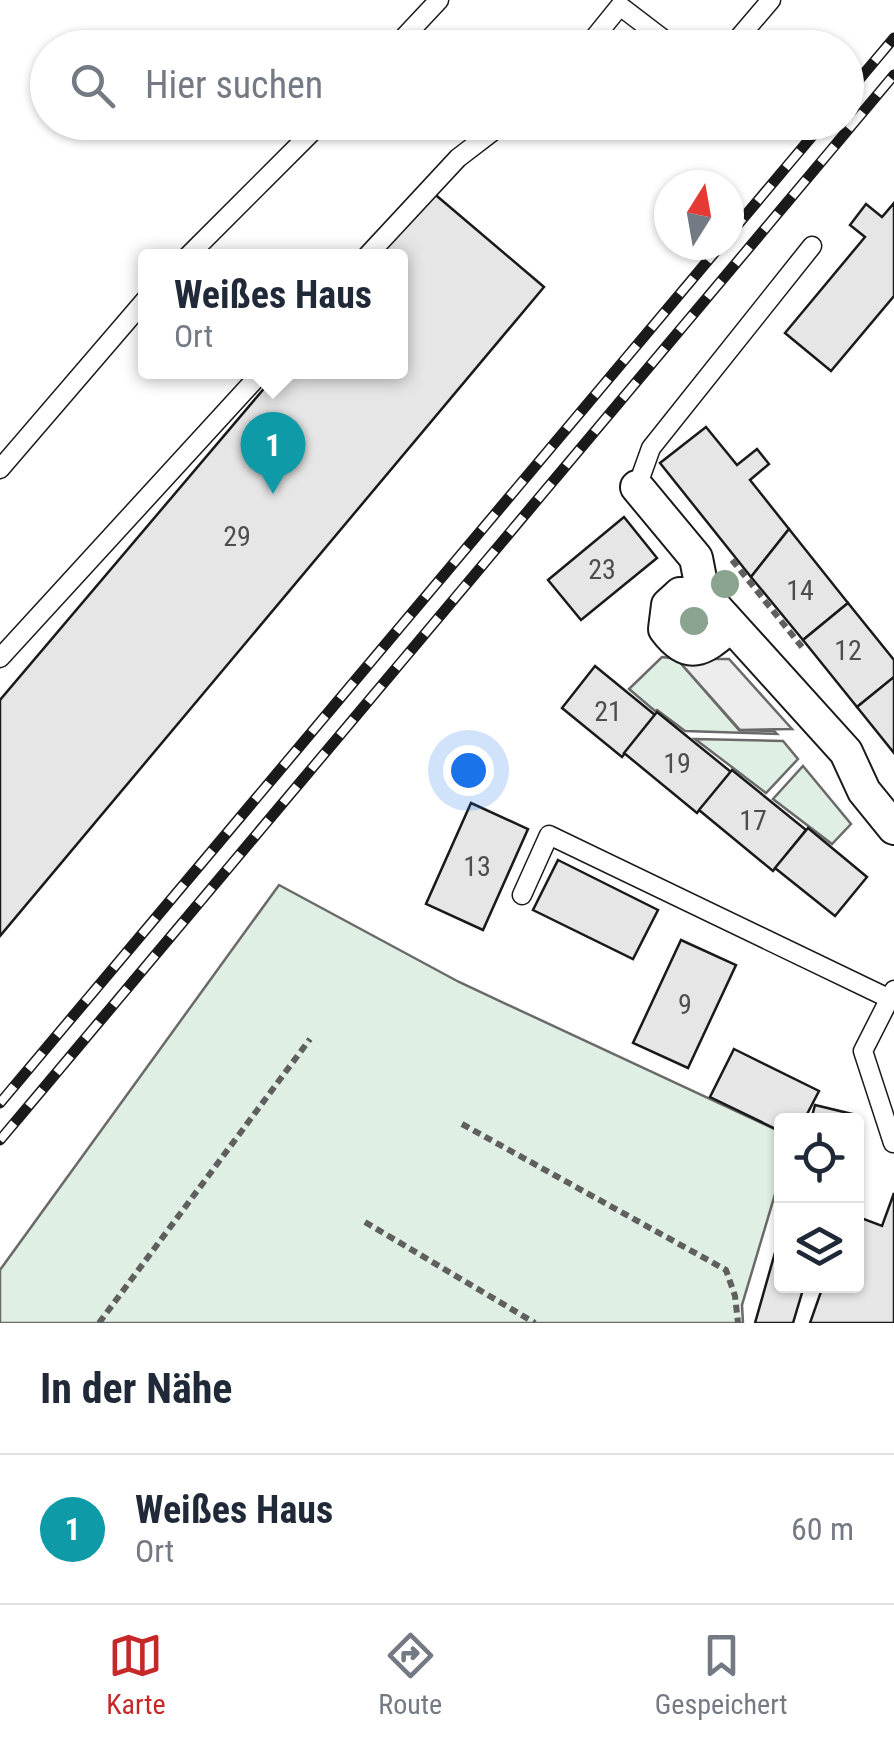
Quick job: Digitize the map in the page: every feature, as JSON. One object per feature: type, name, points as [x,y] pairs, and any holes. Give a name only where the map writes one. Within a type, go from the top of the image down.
[{"type":"street","points":[[637,487],[696,558],[703,594],[846,752],[864,791],[894,828]]},
{"type":"street","points":[[703,594],[680,594],[668,605],[665,630],[675,643],[692,650],[705,648],[731,626]]},
{"type":"lane","points":[[411,30],[439,0]]},
{"type":"lane","points":[[745,30],[770,0]]},
{"type":"lane","points":[[601,30],[620,6],[651,30]]},
{"type":"lane","points":[[195,249],[304,140]]},
{"type":"lane","points":[[374,249],[458,158],[482,140]]},
{"type":"lane","points":[[637,487],[651,448],[812,246]]},
{"type":"lane","points":[[0,468],[138,308]]},
{"type":"lane","points":[[0,658],[256,379]]},
{"type":"lane","points":[[522,895],[549,835],[891,994],[863,1052],[893,1143]]},
{"type":"path","points":[[722,548],[808,654]]},
{"type":"path","points":[[98,1323],[310,1039]]},
{"type":"path","points":[[462,1124],[726,1270],[735,1296],[738,1323]]},
{"type":"path","points":[[365,1222],[535,1323]]},
{"type":"green space","points":[[662,657],[677,659],[739,730],[777,734],[685,731],[655,711],[629,689]]},
{"type":"green space","points":[[695,739],[783,741],[798,759],[766,793]]},
{"type":"green space","points":[[803,766],[851,824],[832,844],[773,799]]},
{"type":"green space","points":[[279,885],[459,982],[774,1129],[774,1198],[742,1305],[743,1323],[0,1323],[0,1270]]},
{"type":"shaded area","points":[[677,659],[729,659],[792,729],[740,730]]},
{"type":"building","points":[[431,191],[544,287],[0,936],[0,700],[272,379],[408,379],[408,249],[381,249]]},
{"type":"building","points":[[894,203],[894,296],[831,371],[785,333],[865,237],[850,225],[866,204],[882,217]]},
{"type":"building","points":[[706,427],[737,465],[757,449],[769,464],[750,480],[789,529],[751,577],[660,463]]},
{"type":"building","points":[[624,517],[657,558],[581,620],[548,580]]},
{"type":"building","points":[[789,529],[848,603],[803,640],[751,577]]},
{"type":"building","points":[[848,603],[894,660],[894,677],[857,707],[803,640]]},
{"type":"building","points":[[595,666],[655,715],[622,757],[562,708]]},
{"type":"building","points":[[894,677],[894,753],[857,707]]},
{"type":"building","points":[[657,712],[731,772],[697,813],[624,753]]},
{"type":"building","points":[[732,770],[806,830],[773,871],[699,810]]},
{"type":"building","points":[[471,803],[528,829],[483,930],[426,904]]},
{"type":"building","points":[[808,828],[867,877],[835,916],[775,868]]},
{"type":"building","points":[[558,860],[658,910],[633,959],[533,910]]},
{"type":"building","points":[[681,940],[736,965],[688,1068],[633,1043]]},
{"type":"building","points":[[734,1049],[819,1091],[808,1113],[774,1113],[774,1128],[710,1097]]},
{"type":"building","points":[[815,1105],[848,1113],[813,1113]]},
{"type":"building","points":[[894,1193],[894,1323],[810,1323],[821,1293],[864,1293],[864,1219],[882,1226]]},
{"type":"building","points":[[774,1256],[774,1293],[802,1293],[793,1323],[755,1323]]},
{"type":"railway","points":[[864,74],[894,38]]},
{"type":"railway","points":[[864,111],[894,75]]},
{"type":"railway","points":[[744,217],[809,140]]},
{"type":"railway","points":[[0,1140],[839,140]]},
{"type":"railway","points":[[0,1103],[708,260]]},
{"type":"place","name":"Weißes Haus","points":[[273,494]]}]
